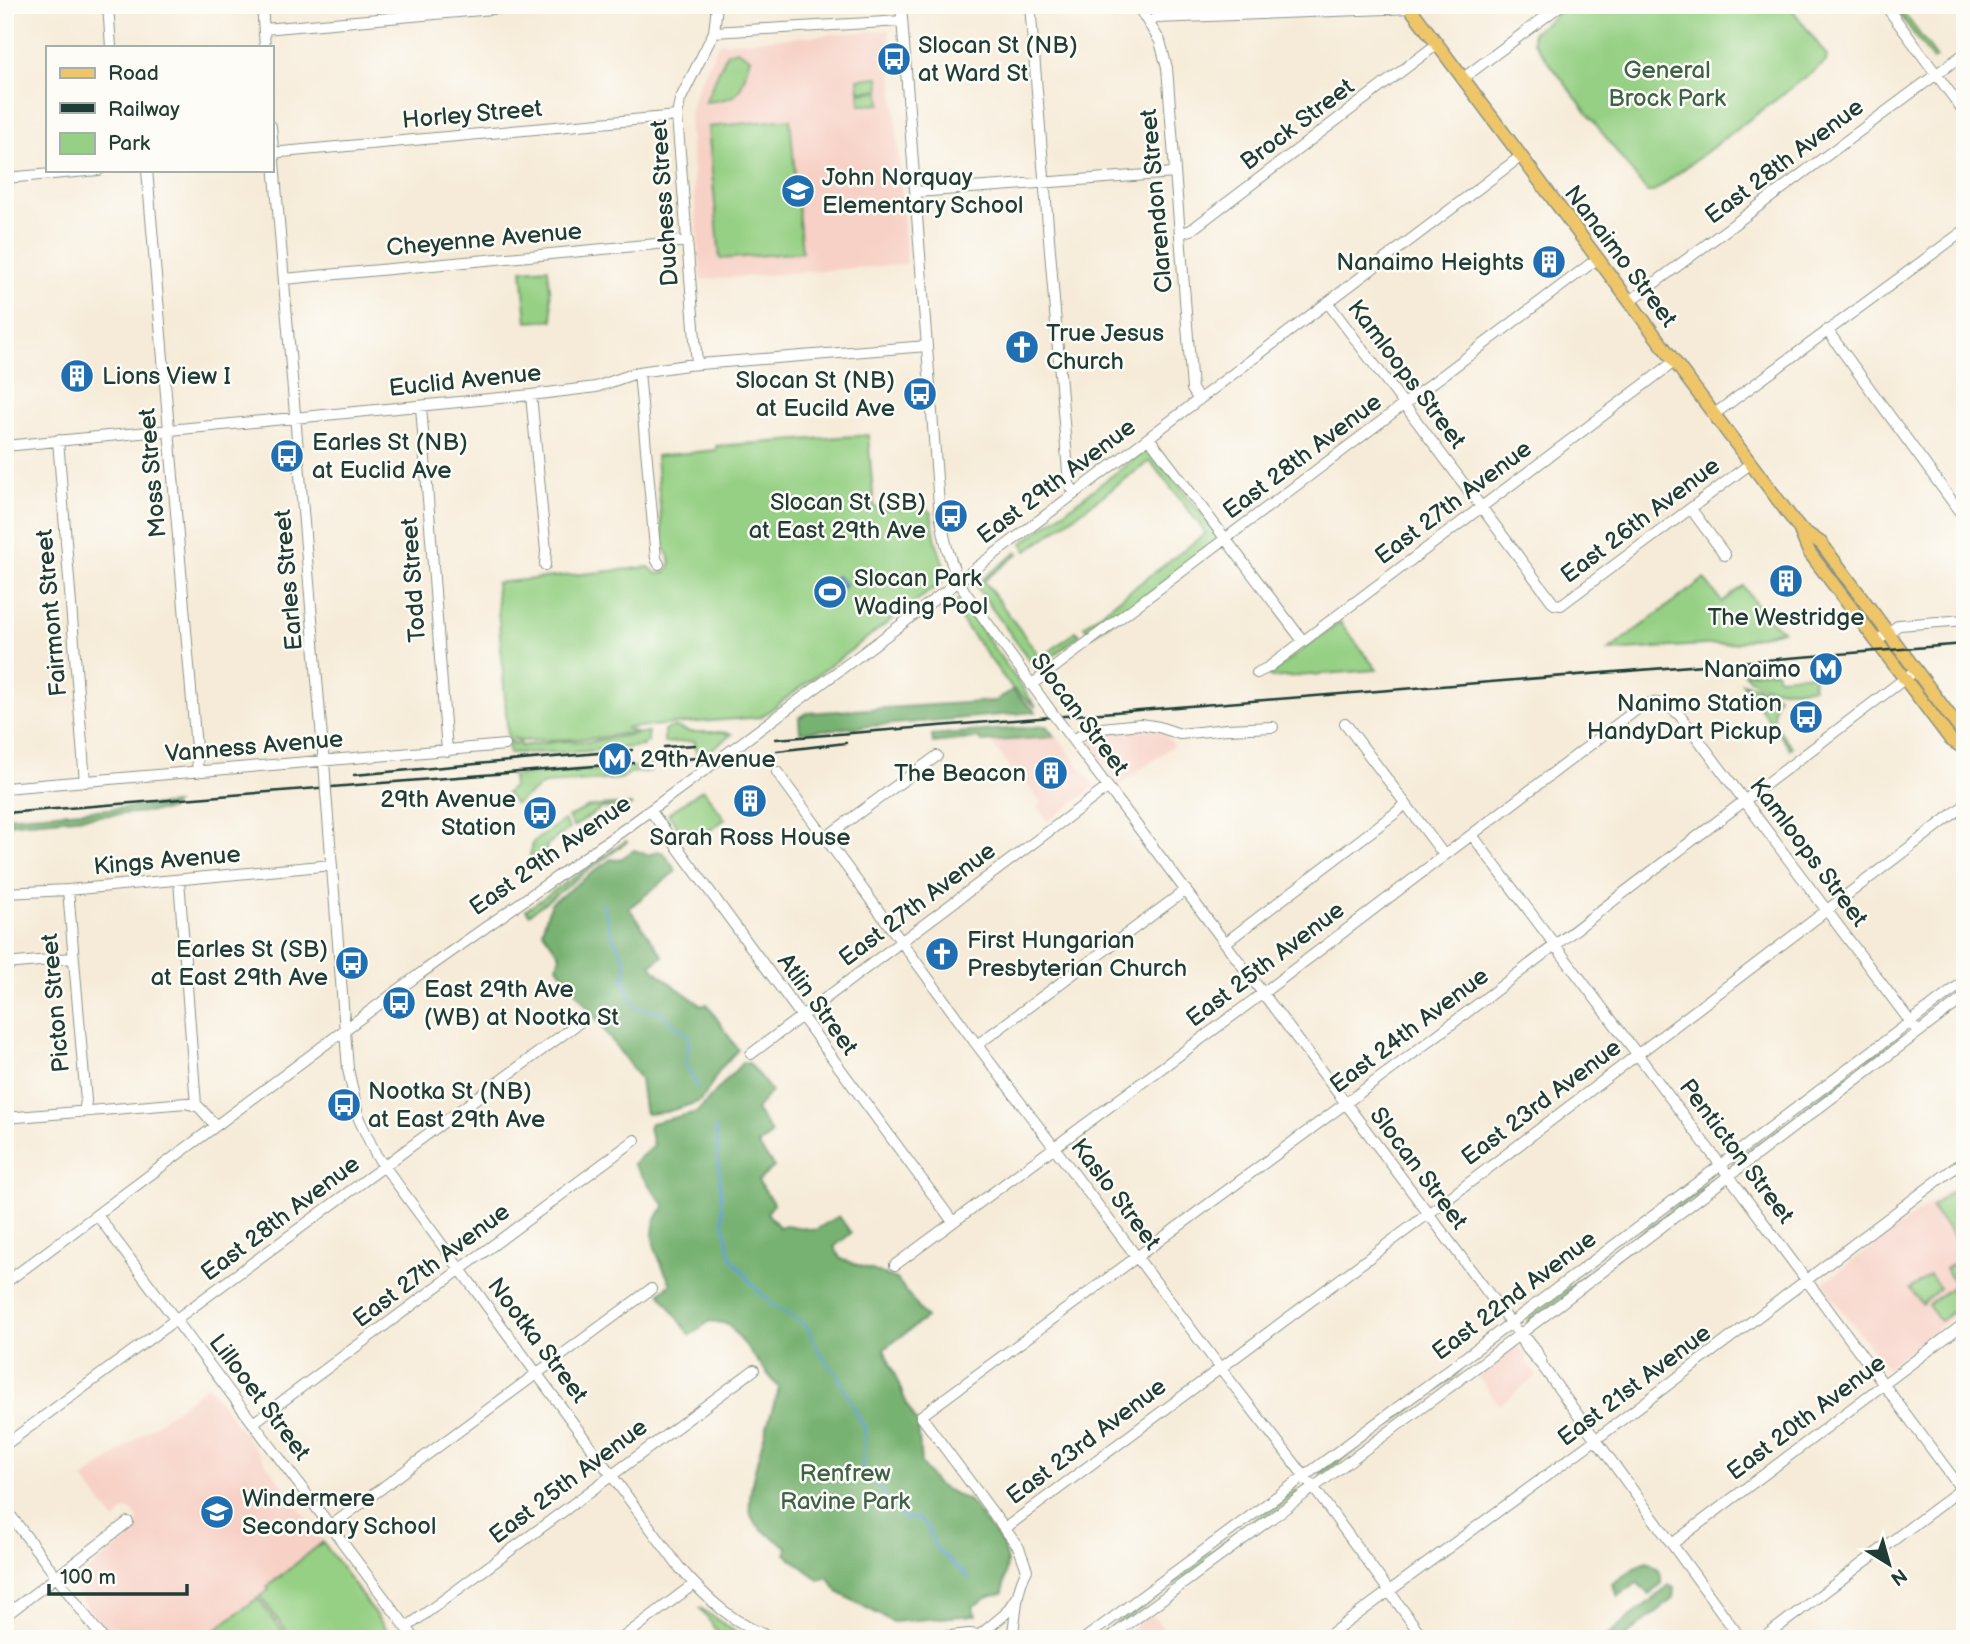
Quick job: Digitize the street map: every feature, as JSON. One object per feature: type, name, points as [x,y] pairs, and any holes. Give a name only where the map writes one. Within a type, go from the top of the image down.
[{"type":"main road","name":"Nanaimo Street","points":[[1410,6],[1436,45],[1799,528],[1809,552],[1951,740],[1965,749]]},
{"type":"main road","name":"Nanaimo Street","points":[[1799,528],[1821,543],[1964,734]]},
{"type":"street","points":[[108,5],[111,46]]},
{"type":"street","points":[[262,5],[265,46]]},
{"type":"street","points":[[264,29],[537,5]]},
{"type":"street","name":"Duchess Street","points":[[697,364],[677,116],[680,100],[714,32],[717,5]]},
{"type":"street","name":"Slocan Street","points":[[901,5],[941,521],[958,581],[1031,685],[1519,1334],[1524,1345],[1543,1367],[1741,1639]]},
{"type":"street","points":[[1030,5],[1069,484],[1075,493]]},
{"type":"street","name":"Clarendon Street","points":[[1137,5],[1160,41],[1167,68],[1192,389],[1199,400]]},
{"type":"street","points":[[1462,79],[1561,5]]},
{"type":"street","points":[[1885,5],[1965,113]]},
{"type":"street","points":[[1149,22],[1156,18],[1410,6]]},
{"type":"street","points":[[714,32],[902,21]]},
{"type":"street","name":"Brock Street","points":[[1181,233],[1191,230],[1436,45]]},
{"type":"street","name":"East 28th Avenue","points":[[1629,302],[1965,53]]},
{"type":"street","name":"Horley Street","points":[[273,153],[677,116]]},
{"type":"street","points":[[5,126],[7,178],[76,172]]},
{"type":"street","name":"East 29th Avenue","points":[[5,1283],[480,930],[650,810],[1520,157]]},
{"type":"street","name":"Earles Street","points":[[273,164],[346,1030]]},
{"type":"street","name":"Moss Street","points":[[147,172],[198,772]]},
{"type":"street","points":[[916,192],[1174,173]]},
{"type":"street","points":[[1713,415],[1965,230]]},
{"type":"street","name":"Cheyenne Avenue","points":[[284,279],[688,241]]},
{"type":"street","name":"East 28th Avenue","points":[[1031,685],[1597,259]]},
{"type":"street","name":"Kamloops Street","points":[[1328,303],[1554,604]]},
{"type":"street","points":[[1827,330],[1958,501],[1965,519]]},
{"type":"street","name":"Euclid Avenue","points":[[5,446],[531,395],[596,387],[639,372],[697,364],[927,346]]},
{"type":"street","name":"East 27th Avenue","points":[[1257,673],[1674,362]]},
{"type":"street","points":[[639,372],[656,558],[659,564]]},
{"type":"street","points":[[531,395],[546,551],[545,565]]},
{"type":"street","name":"Todd Street","points":[[421,406],[447,751]]},
{"type":"street","points":[[1149,438],[1303,641]]},
{"type":"street","name":"Fairmont Street","points":[[58,440],[85,782]]},
{"type":"street","name":"East 26th Avenue","points":[[1554,604],[1561,605],[1751,464]]},
{"type":"street","points":[[1691,509],[1725,555]]},
{"type":"street","points":[[1877,641],[1899,625],[1965,620]]},
{"type":"street","name":"East 24th Avenue","points":[[1004,1529],[922,1416],[1345,1104],[1916,670]]},
{"type":"street","name":"East 25th Avenue","points":[[895,1265],[1262,993],[1640,707],[1649,702],[1661,702]]},
{"type":"street","name":"Kamloops Street","points":[[1661,702],[1675,710],[1918,1032]]},
{"type":"street","points":[[1345,723],[1444,855]]},
{"type":"street","points":[[1073,740],[1092,729],[1141,724],[1180,734],[1273,727]]},
{"type":"street","name":"Vanness Avenue","points":[[5,788],[505,745]]},
{"type":"street","points":[[826,837],[936,756]]},
{"type":"street","name":"Kaslo Street","points":[[777,772],[977,1045],[1304,1476],[1424,1639]]},
{"type":"street","name":"East 27th Avenue","points":[[751,1054],[1108,787]]},
{"type":"street","points":[[1225,943],[1388,819],[1405,803]]},
{"type":"street","name":"East 23rd Avenue","points":[[1004,1529],[1639,1055],[1965,805]]},
{"type":"street","name":"Atlin Street","points":[[650,810],[953,1222]]},
{"type":"street","name":"Penticton Street","points":[[1472,835],[1964,1490]]},
{"type":"street","name":"Kings Avenue","points":[[5,893],[68,890],[332,865]]},
{"type":"street","points":[[179,880],[196,1105]]},
{"type":"street","name":"Picton Street","points":[[68,890],[86,1101],[84,1112]]},
{"type":"street","points":[[977,1045],[1186,890]]},
{"type":"street","points":[[5,964],[72,958]]},
{"type":"street","name":"East 22nd Avenue","points":[[1084,1639],[1511,1324],[1965,981]]},
{"type":"street","name":"East 22nd Avenue","points":[[1108,1639],[1730,1176],[1965,997]]},
{"type":"street","name":"East 28th Avenue","points":[[5,1445],[580,1022]]},
{"type":"street","name":"Nootka Street","points":[[346,1030],[348,1069],[354,1101],[368,1142],[383,1167],[694,1584],[754,1635],[777,1639]]},
{"type":"street","points":[[5,1118],[186,1103],[196,1105],[216,1126]]},
{"type":"street","name":"East 27th Avenue","points":[[253,1423],[635,1140]]},
{"type":"street","name":"East 21st Avenue","points":[[1324,1639],[1808,1281],[1965,1160]]},
{"type":"street","name":"Lillooet Street","points":[[97,1215],[415,1639]]},
{"type":"street","points":[[332,1525],[651,1289]]},
{"type":"street","name":"East 20th Avenue","points":[[1672,1544],[1965,1323]]},
{"type":"street","name":"East 25th Avenue","points":[[407,1627],[754,1370]]},
{"type":"street","points":[[1762,1639],[1964,1490]]},
{"type":"street","points":[[5,1508],[103,1639]]},
{"type":"street","points":[[5,1616],[128,1522]]},
{"type":"street","points":[[981,1634],[1005,1614],[1016,1598],[1027,1570],[1019,1548],[1004,1529]]},
{"type":"street","points":[[621,1639],[694,1584]]},
{"type":"street","points":[[922,1639],[981,1634],[1015,1638],[1018,1608],[1016,1598]]},
{"type":"shaded area","name":"John Norquay Elementary School","points":[[889,30],[907,264],[701,280],[689,118],[695,93],[719,43]]},
{"type":"shaded area","points":[[1153,729],[1163,731],[1174,745],[1119,786],[1086,742],[1088,736],[1094,733]]},
{"type":"shaded area","points":[[1058,737],[1094,786],[1048,821],[1037,807],[1041,803],[1019,773],[1016,776],[991,742]]},
{"type":"shaded area","points":[[1965,1177],[1965,1307],[1886,1368],[1822,1284]]},
{"type":"shaded area","points":[[1516,1345],[1525,1353],[1527,1363],[1537,1376],[1499,1405],[1478,1373],[1501,1356],[1503,1351]]},
{"type":"shaded area","name":"Windermere Secondary School","points":[[208,1385],[396,1639],[111,1639],[71,1584],[133,1535],[130,1531],[137,1526],[138,1518],[133,1511],[125,1510],[115,1521],[83,1479]]},
{"type":"shaded area","points":[[1149,1615],[1156,1619],[1171,1639],[1117,1639]]},
{"type":"green space","name":"General Brock Park","points":[[1570,5],[1789,5],[1827,56],[1826,62],[1653,192],[1647,192],[1533,41],[1532,33]]},
{"type":"green space","points":[[1893,5],[1898,5],[1937,58],[1933,60]]},
{"type":"green space","points":[[737,50],[750,58],[738,92],[727,99],[705,102],[727,53]]},
{"type":"green space","points":[[879,77],[880,90],[859,91],[858,79]]},
{"type":"green space","points":[[880,91],[881,104],[860,105],[859,93]]},
{"type":"green space","points":[[790,119],[802,252],[720,259],[708,127]]},
{"type":"green space","points":[[548,268],[553,320],[527,322],[522,270]]},
{"type":"green space","points":[[868,435],[874,506],[881,510],[926,506],[931,513],[946,572],[942,582],[761,717],[625,728],[635,732],[596,738],[523,741],[508,738],[496,583],[649,567],[657,574],[667,572],[671,561],[663,545],[656,456],[716,450],[716,446]]},
{"type":"green space","points":[[1149,448],[1222,539],[1092,636],[1084,626],[1206,533],[1150,461],[1027,551],[1022,543]]},
{"type":"green space","points":[[1019,553],[984,581],[1041,658],[1076,631],[1080,635],[1036,669],[975,585]]},
{"type":"green space","points":[[1704,579],[1722,602],[1743,586],[1764,615],[1782,630],[1735,643],[1608,651]]},
{"type":"green space","points":[[958,600],[1036,707],[1011,687],[950,605]]},
{"type":"green space","points":[[1340,622],[1377,670],[1271,678],[1269,675]]},
{"type":"green space","points":[[1776,671],[1778,677],[1814,674],[1813,688],[1767,687],[1758,684],[1744,673]]},
{"type":"green space","points":[[1742,683],[1778,696],[1773,712],[1775,723],[1792,747],[1790,749]]},
{"type":"green space","points":[[1012,690],[1036,712],[800,732],[799,717],[807,713],[996,701]]},
{"type":"green space","points":[[1046,726],[1055,737],[982,742],[978,738],[933,743],[932,735]]},
{"type":"green space","points":[[675,727],[690,732],[732,734],[697,760],[695,741],[664,743],[664,730]]},
{"type":"green space","points":[[648,732],[648,742],[643,743],[643,746],[576,752],[509,753],[508,741],[513,741],[513,744],[520,743],[520,746],[562,741],[588,742]]},
{"type":"green space","points":[[651,766],[651,771],[630,773],[621,779],[544,784],[515,804],[506,793],[513,787],[512,776]]},
{"type":"green space","points":[[703,789],[725,819],[691,844],[668,814]]},
{"type":"green space","points":[[175,804],[169,810],[5,824],[5,817]]},
{"type":"green space","points":[[632,805],[621,809],[602,808],[573,827],[568,817],[589,807]]},
{"type":"green space","points":[[564,820],[569,829],[547,845],[543,866],[538,870],[530,855],[533,842]]},
{"type":"green space","points":[[626,841],[529,914],[526,910]]},
{"type":"green space","points":[[634,850],[648,855],[658,851],[664,853],[676,871],[629,908],[663,956],[651,965],[702,1006],[707,1004],[738,1050],[721,1068],[698,1102],[666,1112],[647,1114],[640,1079],[557,966],[560,955],[542,930],[551,903],[611,859],[619,860]]},
{"type":"green space","points":[[1900,1035],[1903,1038],[1738,1166],[1734,1162]]},
{"type":"green space","name":"Renfrew Ravine Park","points":[[743,1062],[749,1063],[771,1091],[756,1110],[772,1134],[758,1145],[774,1167],[758,1181],[774,1204],[767,1213],[779,1227],[786,1225],[815,1230],[839,1216],[851,1233],[834,1247],[841,1259],[897,1279],[926,1318],[884,1349],[918,1424],[921,1464],[937,1485],[969,1501],[1003,1545],[1007,1563],[1003,1593],[986,1598],[972,1607],[976,1615],[893,1622],[839,1593],[828,1577],[819,1580],[786,1554],[787,1547],[753,1520],[750,1504],[754,1472],[779,1388],[728,1324],[710,1321],[690,1335],[660,1293],[671,1284],[657,1254],[653,1235],[658,1215],[665,1206],[633,1164],[653,1146],[649,1127],[651,1123],[697,1112]]},
{"type":"green space","points":[[1712,1179],[1716,1181],[1528,1321],[1528,1318]]},
{"type":"green space","points":[[1965,1181],[1965,1251],[1931,1207]]},
{"type":"green space","points":[[1960,1258],[1965,1260],[1965,1287],[1960,1281],[1954,1281],[1945,1269]]},
{"type":"green space","points":[[1930,1275],[1940,1288],[1922,1304],[1910,1289]]},
{"type":"green space","points":[[1957,1283],[1965,1293],[1965,1302],[1940,1321],[1928,1305]]},
{"type":"green space","points":[[1460,1368],[1456,1376],[1321,1475],[1320,1471]]},
{"type":"green space","points":[[1294,1490],[1297,1495],[1100,1639],[1094,1639]]},
{"type":"green space","points":[[323,1542],[393,1639],[292,1639],[260,1596],[269,1590],[267,1587]]},
{"type":"green space","points":[[1647,1562],[1659,1570],[1661,1584],[1649,1595],[1637,1582],[1618,1596],[1612,1584]]},
{"type":"green space","points":[[1668,1585],[1674,1588],[1673,1599],[1622,1639],[1605,1639],[1653,1599]]},
{"type":"green space","points":[[258,1598],[288,1639],[203,1639]]},
{"type":"green space","points":[[699,1607],[738,1634],[738,1639],[723,1639]]},
{"type":"water","points":[[837,576],[845,584],[844,587],[818,605],[812,595]]},
{"type":"waterway","points":[[603,903],[611,933],[626,961],[624,981],[635,1007],[661,1012],[689,1037],[686,1066],[698,1087]]},
{"type":"waterway","points":[[716,1127],[723,1220],[731,1257],[774,1306],[806,1325],[818,1350],[838,1376],[865,1429],[862,1468],[904,1519],[918,1518],[928,1529],[936,1548],[969,1578]]},
{"type":"railway","points":[[776,739],[1965,644]]},
{"type":"railway","points":[[777,751],[846,743]]},
{"type":"railway","points":[[664,747],[695,745]]},
{"type":"railway","points":[[354,775],[632,750]]},
{"type":"railway","points":[[665,761],[696,758]]},
{"type":"railway","points":[[5,813],[633,763]]},
{"type":"place","name":"Slocan St (NB) at Ward St","points":[[894,59]]},
{"type":"place","name":"John Norquay Elementary School","points":[[798,191]]},
{"type":"place","name":"Nanaimo Heights","points":[[1549,262]]},
{"type":"place","name":"True Jesus Church","points":[[1022,347]]},
{"type":"place","name":"Lions View I","points":[[77,376]]},
{"type":"place","name":"Slocan St (NB) at Eucild Ave","points":[[920,394]]},
{"type":"place","name":"Earles St (NB) at Euclid Ave","points":[[287,456]]},
{"type":"place","name":"Slocan St (SB) at East 29th Ave","points":[[951,516]]},
{"type":"place","name":"The Westridge","points":[[1786,581]]},
{"type":"place","name":"Slocan Park Wading Pool","points":[[830,592]]},
{"type":"place","name":"Nanaimo","points":[[1826,669]]},
{"type":"place","name":"Nanimo Station HandyDart Pickup","points":[[1806,717]]},
{"type":"place","name":"29th Avenue","points":[[615,759]]},
{"type":"place","name":"The Beacon","points":[[1051,773]]},
{"type":"place","name":"Sarah Ross House","points":[[750,801]]},
{"type":"place","name":"29th Avenue Station","points":[[540,813]]},
{"type":"place","name":"First Hungarian Presbyterian Church","points":[[942,954]]},
{"type":"place","name":"Earles St (SB) at East 29th Ave","points":[[352,963]]},
{"type":"place","name":"East 29th Ave (WB) at Nootka St","points":[[399,1003]]},
{"type":"place","name":"Nootka St (NB) at East 29th Ave","points":[[344,1105]]},
{"type":"place","name":"Windermere Secondary School","points":[[217,1512]]}]
